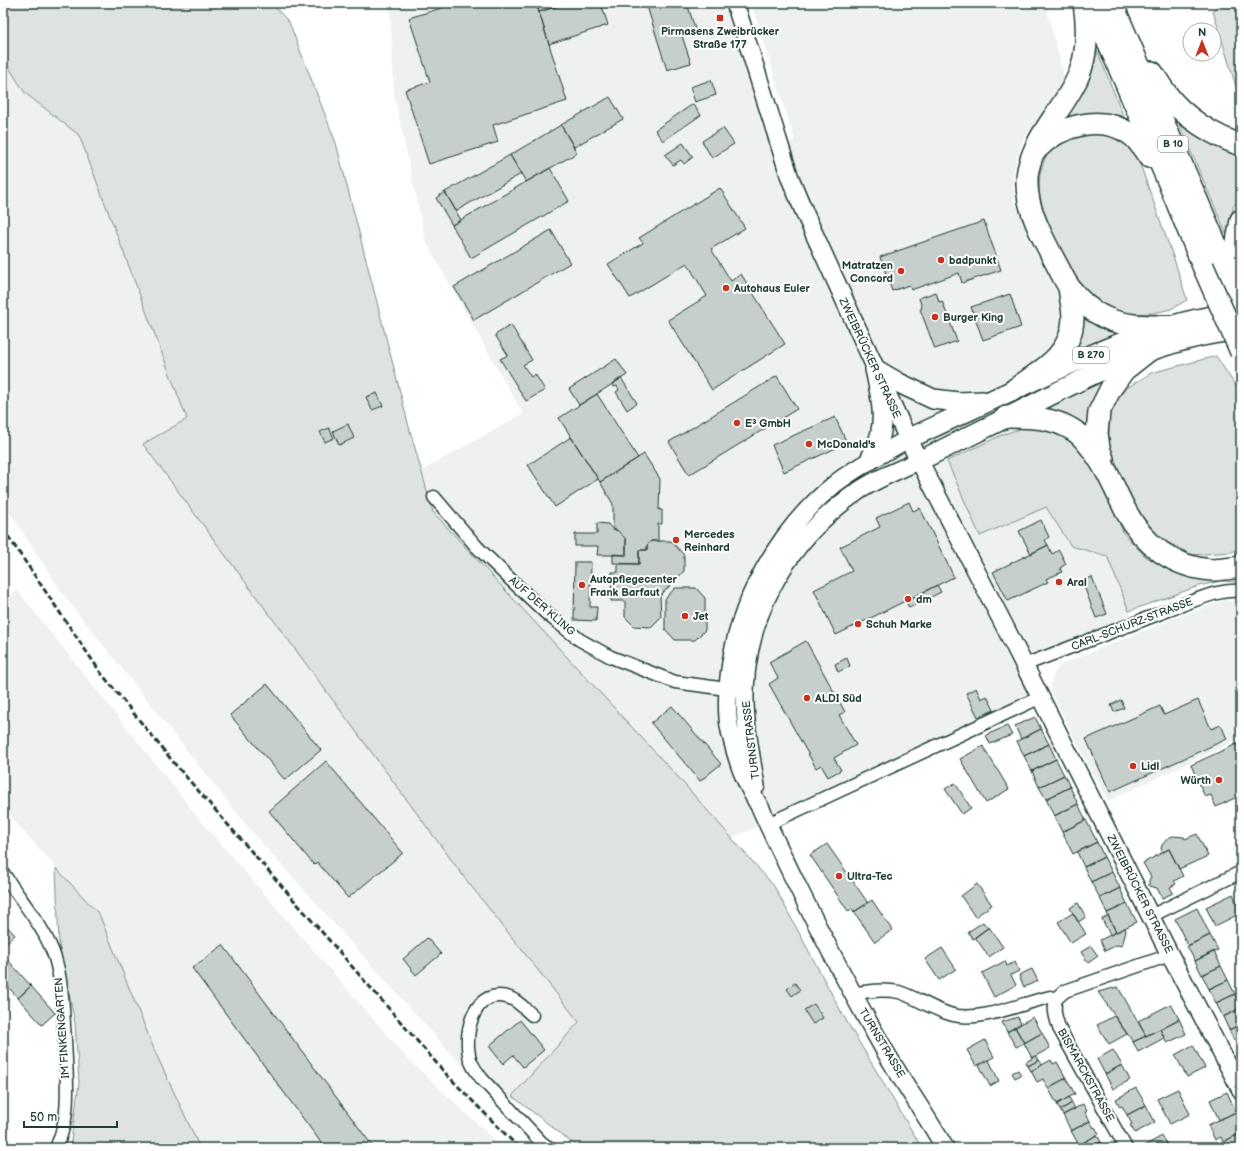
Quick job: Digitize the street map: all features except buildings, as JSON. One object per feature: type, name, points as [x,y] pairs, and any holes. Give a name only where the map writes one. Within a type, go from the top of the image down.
[{"type":"highway","points":[[1084,3],[1086,39],[1082,66],[1076,82],[1046,128],[1034,152],[1028,170],[1027,188],[1029,200],[1037,224],[1069,287],[1084,304],[1105,318],[1131,324],[1170,326]]},
{"type":"highway","name":"B 10","points":[[1091,3],[1241,352]]},
{"type":"highway","name":"B 10","points":[[1112,3],[1231,263],[1241,302]]},
{"type":"highway","points":[[1121,24],[1166,94],[1179,108],[1211,132],[1241,145]]},
{"type":"highway","points":[[1034,152],[1045,141],[1065,130],[1085,124],[1116,126],[1132,134],[1168,182]]},
{"type":"highway","points":[[1241,220],[1236,247],[1231,263],[1241,292]]},
{"type":"highway","points":[[1015,389],[1041,372],[1059,356],[1067,342],[1071,331],[1073,318],[1069,287]]},
{"type":"highway","points":[[1147,352],[1124,370],[1111,388],[1099,412],[1097,433],[1099,448],[1108,473],[1127,514],[1144,538],[1159,552],[1176,561],[1200,568],[1212,570],[1241,567]]},
{"type":"highway","points":[[1006,417],[1032,417],[1047,419],[1075,430],[1093,449],[1108,473]]},
{"type":"highway","points":[[1212,570],[1241,559]]},
{"type":"main road","name":"B 270","points":[[908,439],[1095,353],[1170,326],[1241,312]]},
{"type":"main road","name":"B 270","points":[[919,461],[1096,373],[1147,352],[1194,338],[1225,331],[1241,330]]},
{"type":"main road","points":[[875,369],[899,383],[933,399],[958,402],[991,400]]},
{"type":"main road","points":[[870,460],[878,443],[882,426],[882,406],[875,369]]},
{"type":"street","name":"ZWEIBRÜCKER STRASSE","points":[[735,3],[790,178],[875,369],[919,461],[939,497],[1041,697],[1170,955],[1241,1090]]},
{"type":"street","name":"TURNSTRASSE","points":[[908,439],[870,460],[837,482],[810,507],[774,552],[760,577],[744,613],[735,641],[730,665],[728,689],[730,729],[734,749],[746,782],[810,912],[882,1046],[945,1148]]},
{"type":"street","name":"TURNSTRASSE","points":[[759,806],[748,732],[745,691],[752,644],[759,618],[771,589],[792,553],[821,521],[872,483],[919,461]]},
{"type":"street","name":"AUF DER KLING","points":[[434,496],[477,547],[547,614],[580,640],[611,657],[675,682],[745,691]]},
{"type":"street","name":"CARL-SCHURZ-STRASSE","points":[[1024,665],[1213,594],[1228,591],[1241,591]]},
{"type":"street","points":[[768,824],[1041,697]]},
{"type":"street","points":[[1151,916],[1241,872]]},
{"type":"street","name":"IM FINKENGARTEN","points":[[3,873],[45,937],[55,958],[60,982],[65,1044],[66,1093],[65,1118],[56,1148]]},
{"type":"street","points":[[853,994],[864,991],[892,990],[945,1013],[962,1016],[982,1015],[1050,997],[1056,999],[1065,991],[1170,955]]},
{"type":"street","points":[[532,1015],[511,999],[500,996],[491,997],[480,1004],[472,1016],[469,1031],[469,1057],[482,1079],[541,1142],[549,1148]]},
{"type":"street","name":"BISMARCKSTRASSE","points":[[1056,999],[1054,1008],[1059,1028],[1126,1148]]},
{"type":"shaded area","points":[[3,3],[271,3],[289,22],[336,143],[409,427],[433,512],[678,777],[774,886],[843,1015],[922,1148],[579,1148],[512,1096],[579,1022],[464,877],[143,444],[187,419],[79,135],[25,93],[3,58]]},
{"type":"shaded area","points":[[390,3],[724,3],[773,152],[795,140],[751,3],[1045,3],[1065,80],[1023,140],[1017,157],[1013,176],[1014,202],[1059,290],[1111,376],[1032,425],[1004,434],[947,461],[1046,507],[1071,546],[1107,556],[1136,627],[1035,668],[1047,694],[732,838],[678,777],[433,512],[421,471],[523,414],[426,242],[394,94]]},
{"type":"shaded area","points":[[1220,3],[1241,3],[1241,103],[1222,41],[1222,22],[1216,22],[1213,11]]},
{"type":"shaded area","points":[[1096,48],[1128,127],[1056,126]]},
{"type":"shaded area","points":[[3,58],[25,93],[79,135],[187,419],[143,444],[464,877],[579,1022],[512,1096],[490,1097],[251,831],[65,597],[3,502]]},
{"type":"shaded area","points":[[1176,117],[1241,154],[1241,196],[1233,207],[1229,240]]},
{"type":"shaded area","points":[[1102,132],[1129,147],[1140,164],[1187,300],[1171,309],[1154,313],[1126,314],[1110,312],[1084,293],[1060,253],[1042,208],[1039,190],[1040,173],[1047,152],[1061,139]]},
{"type":"shaded area","points":[[1081,309],[1128,332],[1063,358]]},
{"type":"shaded area","points":[[1216,356],[1241,394],[1241,547],[1232,552],[1192,555],[1161,539],[1140,514],[1123,482],[1109,443],[1109,412],[1125,389],[1151,373]]},
{"type":"shaded area","points":[[1111,376],[1090,436],[1039,411]]},
{"type":"shaded area","points":[[1032,425],[1071,436],[1088,457],[1108,496],[1124,534],[1145,556],[1169,570],[1195,578],[1214,580],[1241,579],[1241,582],[1221,581],[1199,586],[1129,611],[1107,556],[1071,546],[1046,507],[980,536],[947,461],[1004,434]]},
{"type":"shaded area","points":[[17,590],[200,820],[407,1058],[503,1148],[200,1148],[156,1054],[99,914],[3,809],[3,602]]},
{"type":"shaded area","points":[[1226,600],[1241,605],[1241,738],[1108,801],[1052,694],[1051,686],[1056,670],[1062,664],[1178,617]]},
{"type":"shaded area","points":[[56,868],[99,914],[156,1054],[200,1148],[70,1148],[79,1083],[75,1023],[59,945]]},
{"type":"railway","points":[[3,529],[101,673],[174,763],[447,1075],[519,1148]]},
{"type":"place","name":"Pirmasens Zweibrücker Straße 177","points":[[720,18]]},
{"type":"place","name":"badpunkt","points":[[941,260]]},
{"type":"place","name":"Matratzen Concord","points":[[901,271]]},
{"type":"place","name":"Autohaus Euler","points":[[726,288]]},
{"type":"place","name":"Burger King","points":[[935,317]]},
{"type":"place","name":"E³ GmbH","points":[[737,423]]},
{"type":"place","name":"McDonald's","points":[[809,444]]},
{"type":"place","name":"Mercedes Reinhard","points":[[676,540]]},
{"type":"place","name":"Aral","points":[[1059,582]]},
{"type":"place","name":"Autopflegecenter Frank Barfaut","points":[[582,585]]},
{"type":"place","name":"dm","points":[[908,599]]},
{"type":"place","name":"Jet","points":[[685,616]]},
{"type":"place","name":"Schuh Marke","points":[[858,624]]},
{"type":"place","name":"ALDI Süd","points":[[807,698]]},
{"type":"place","name":"Lidl","points":[[1133,766]]},
{"type":"place","name":"Würth","points":[[1219,780]]},
{"type":"place","name":"Ultra-Tec","points":[[839,876]]}]
